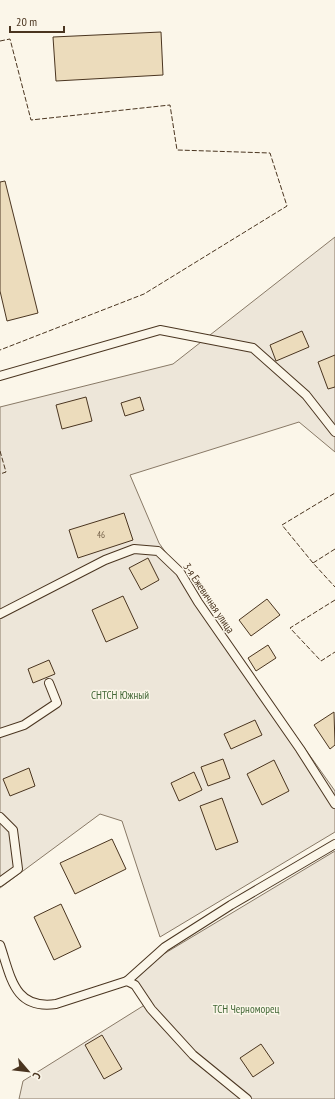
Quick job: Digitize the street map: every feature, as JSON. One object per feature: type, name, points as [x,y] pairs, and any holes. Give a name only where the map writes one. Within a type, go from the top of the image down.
[{"type":"lane","points":[[0,376],[160,330],[253,348],[306,395],[335,432]]},
{"type":"lane","name":"3-я Ежевичная улица","points":[[0,614],[106,560],[134,549],[158,551],[180,572],[198,602],[300,749],[335,804]]},
{"type":"lane","points":[[0,733],[24,725],[57,703],[49,683]]},
{"type":"lane","points":[[0,817],[13,830],[18,869],[0,882]]},
{"type":"lane","points":[[0,945],[15,989],[23,998],[33,1003],[45,1005],[56,1004],[127,981],[165,947],[231,905],[335,844]]},
{"type":"lane","points":[[127,981],[135,985],[151,1009],[193,1055],[247,1099]]},
{"type":"green space","name":"СНТСН Южный","points":[[335,237],[335,452],[299,422],[130,475],[159,543],[335,791],[335,832],[160,937],[122,821],[100,814],[0,888],[0,407],[173,364]]},
{"type":"green space","name":"ТСН Черноморец","points":[[335,851],[335,1099],[19,1099],[23,1081],[151,1001],[134,980],[162,955]]},
{"type":"building","points":[[161,32],[163,75],[56,81],[53,37]]},
{"type":"building","points":[[5,181],[38,313],[7,321],[0,291],[0,182]]},
{"type":"building","points":[[302,331],[309,347],[276,361],[270,345]]},
{"type":"building","points":[[335,355],[335,387],[328,389],[318,362]]},
{"type":"building","points":[[86,397],[92,421],[62,429],[56,405]]},
{"type":"building","points":[[140,397],[144,410],[125,416],[121,403]]},
{"type":"building","points":[[124,513],[133,540],[78,558],[69,530]]},
{"type":"building","points":[[148,558],[159,580],[141,590],[129,568]]},
{"type":"building","points":[[123,596],[138,628],[106,642],[92,610]]},
{"type":"building","points":[[267,599],[280,615],[251,636],[239,620]]},
{"type":"building","points":[[268,645],[276,658],[256,671],[248,658]]},
{"type":"building","points":[[49,660],[55,674],[33,683],[28,669]]},
{"type":"building","points":[[334,712],[335,745],[330,749],[314,725]]},
{"type":"building","points":[[255,720],[262,735],[231,749],[224,734]]},
{"type":"building","points":[[223,759],[230,778],[208,786],[201,767]]},
{"type":"building","points":[[274,760],[289,791],[262,805],[247,774]]},
{"type":"building","points":[[29,768],[35,786],[10,796],[3,779]]},
{"type":"building","points":[[194,772],[202,790],[179,801],[171,783]]},
{"type":"building","points":[[222,798],[238,842],[216,850],[200,806]]},
{"type":"building","points":[[112,839],[126,869],[75,894],[60,863]]},
{"type":"building","points":[[61,904],[81,947],[54,960],[34,917]]},
{"type":"building","points":[[102,1035],[122,1069],[104,1079],[85,1045]]},
{"type":"building","points":[[261,1044],[274,1063],[253,1077],[240,1058]]},
{"type":"fence","points":[[0,41],[10,39],[31,120],[170,105],[177,150],[270,153],[287,206],[144,294],[0,350]]},
{"type":"fence","points":[[0,451],[6,472],[0,474]]},
{"type":"fence","points":[[313,563],[282,525],[335,493]]},
{"type":"fence","points":[[335,549],[313,563],[335,587]]},
{"type":"fence","points":[[335,600],[290,628],[321,661],[335,652]]}]
